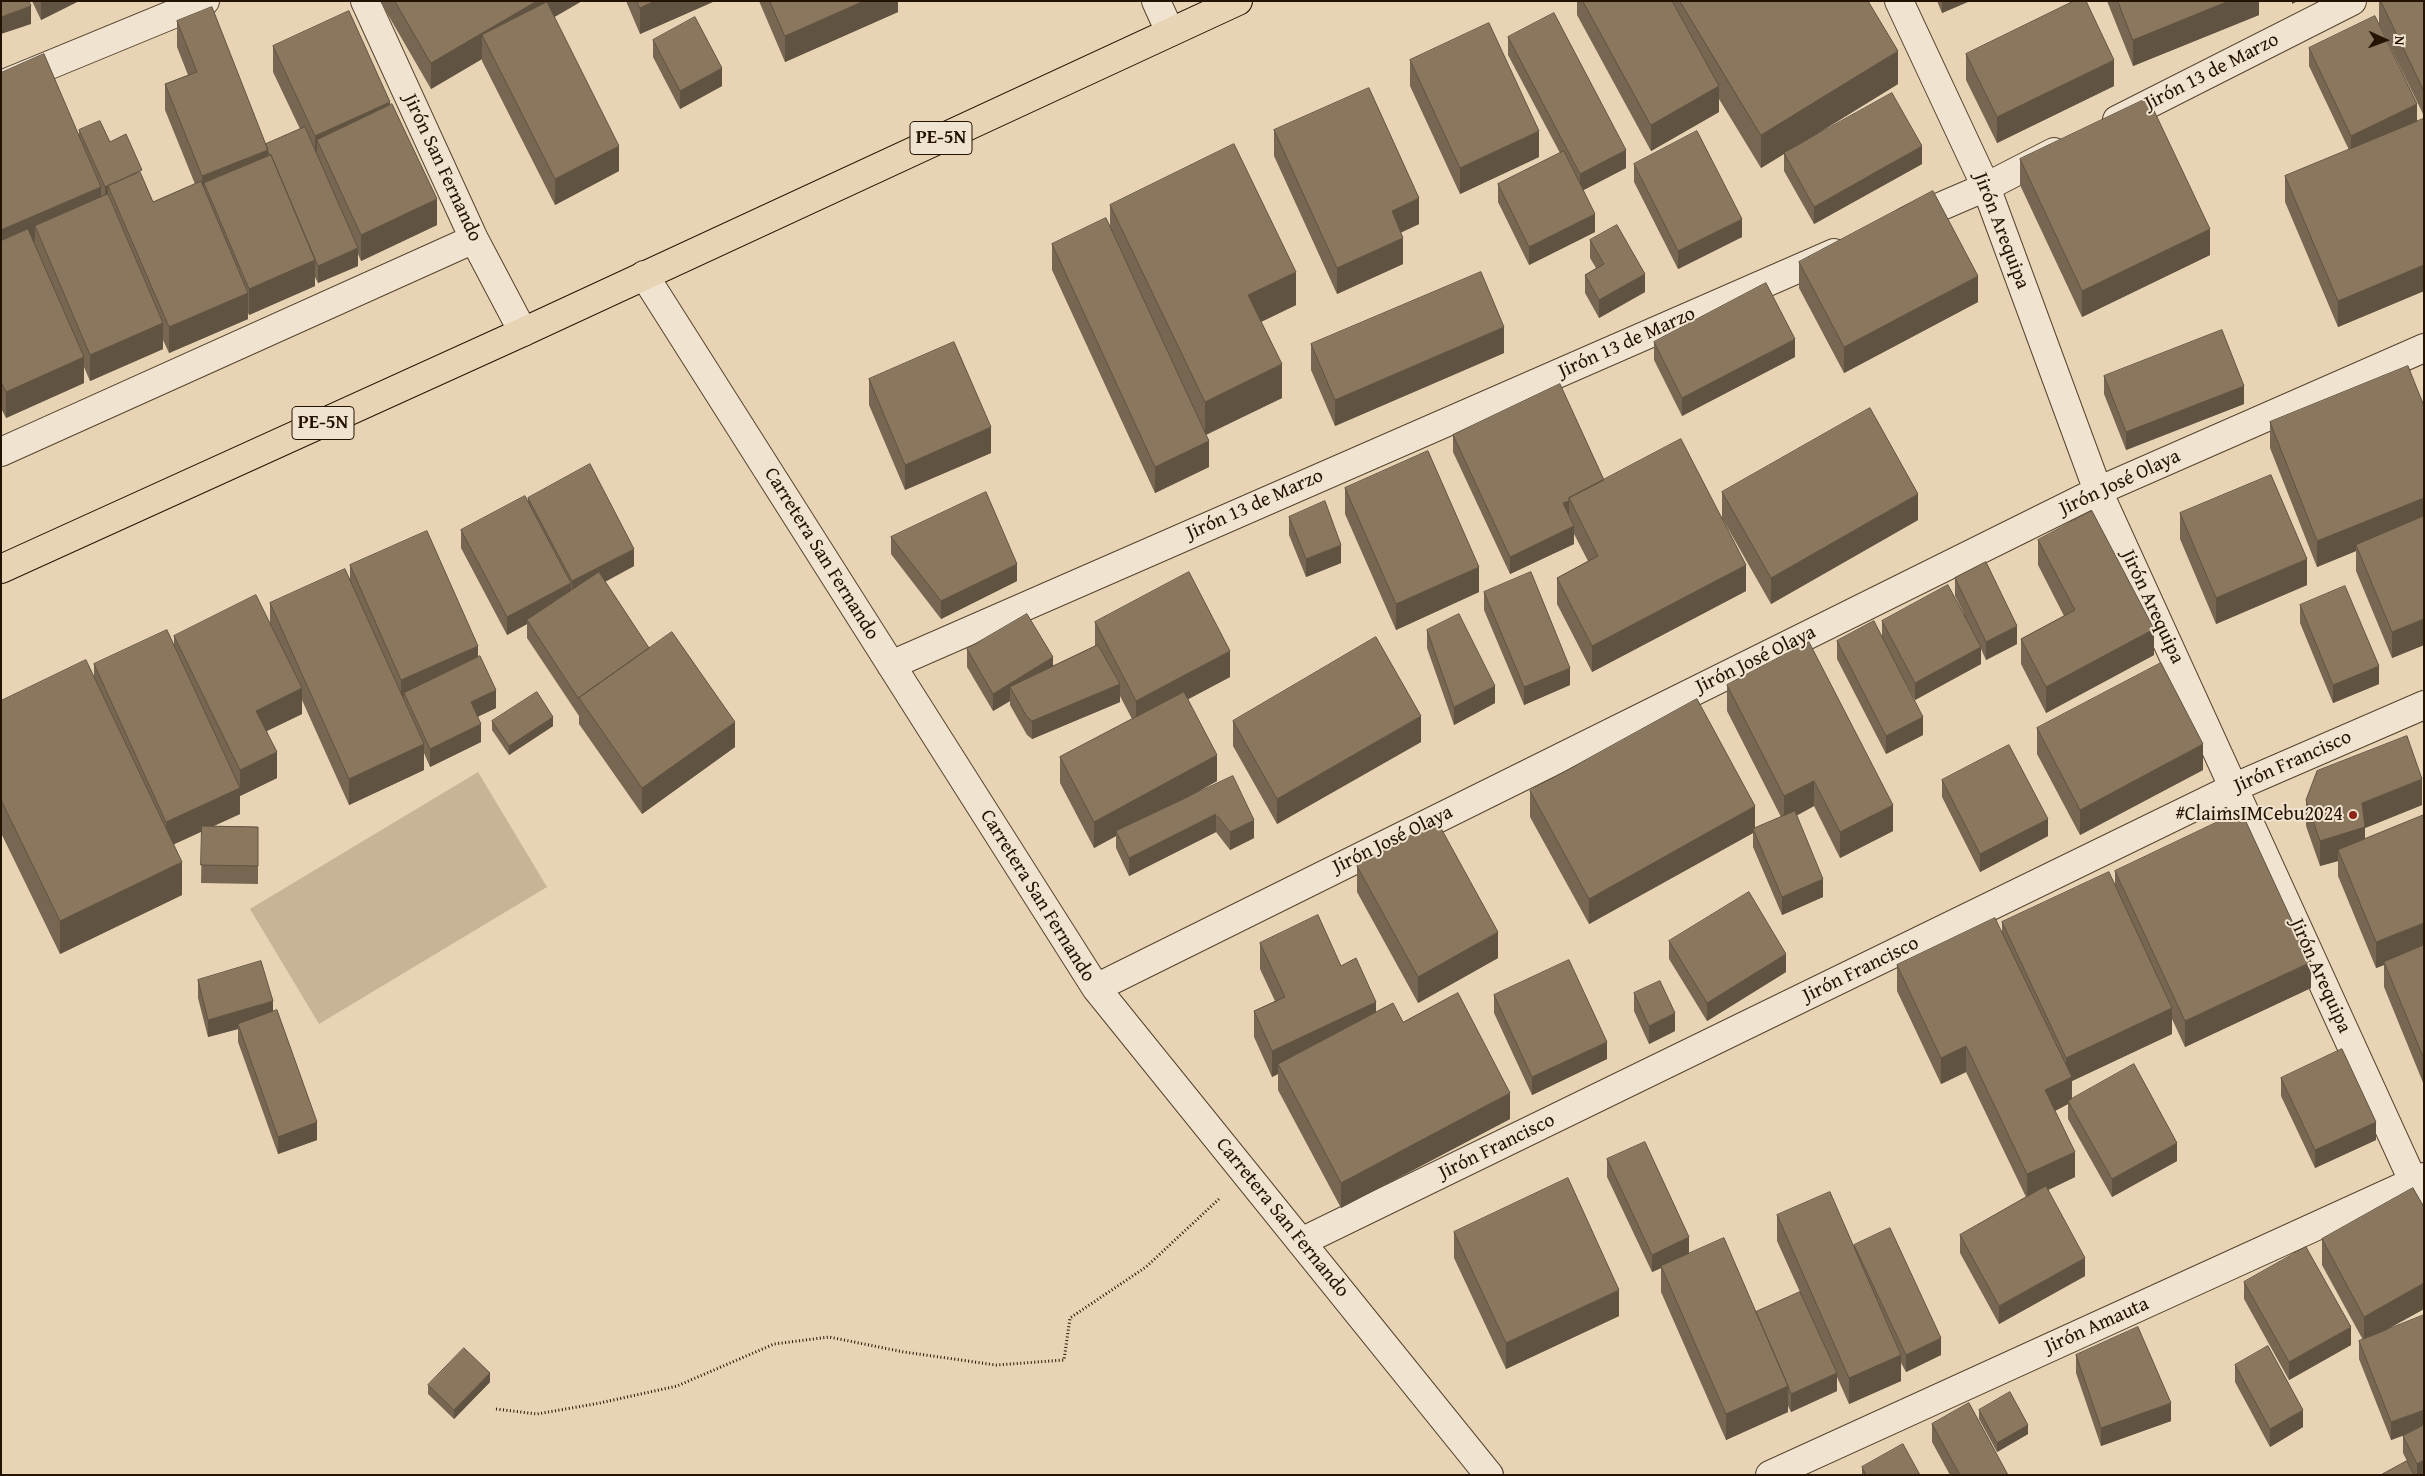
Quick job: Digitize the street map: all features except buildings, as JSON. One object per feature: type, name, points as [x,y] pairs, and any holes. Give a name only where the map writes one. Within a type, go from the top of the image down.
[{"type":"highway","name":"PE-5N","points":[[1,569],[523,332],[1238,1]]},
{"type":"street","points":[[1,85],[205,1]]},
{"type":"street","name":"Jirón San Fernando","points":[[365,1],[474,239],[523,332]]},
{"type":"street","points":[[1156,1],[1170,32]]},
{"type":"street","points":[[1893,1],[1986,187]]},
{"type":"street","name":"Jirón Arequipa","points":[[1899,1],[1986,187],[2098,491],[2420,1188]]},
{"type":"street","name":"Jirón 13 de Marzo","points":[[1886,230],[1986,187],[2352,1]]},
{"type":"street","points":[[1,452],[474,239]]},
{"type":"street","name":"Jirón 13 de Marzo","points":[[891,664],[1858,242]]},
{"type":"street","name":"Carretera San Fernando","points":[[644,275],[1096,988],[1489,1475]]},
{"type":"street","name":"Jirón José Olaya","points":[[1096,988],[2098,491],[2424,348]]},
{"type":"street","name":"Jirón Francisco","points":[[1302,1242],[2235,787],[2424,705]]},
{"type":"street","name":"Jirón Amauta","points":[[1770,1475],[2420,1188]]},
{"type":"path","points":[[496,1409],[537,1414],[600,1403],[677,1386],[774,1344],[829,1337],[904,1352],[996,1365],[1064,1360],[1070,1318],[1146,1267],[1246,1174]]},
{"type":"shaded area","points":[[478,772],[547,887],[319,1024],[250,909]]},
{"type":"place","name":"#ClaimsIMCebu2024","points":[[2353,815]]}]
